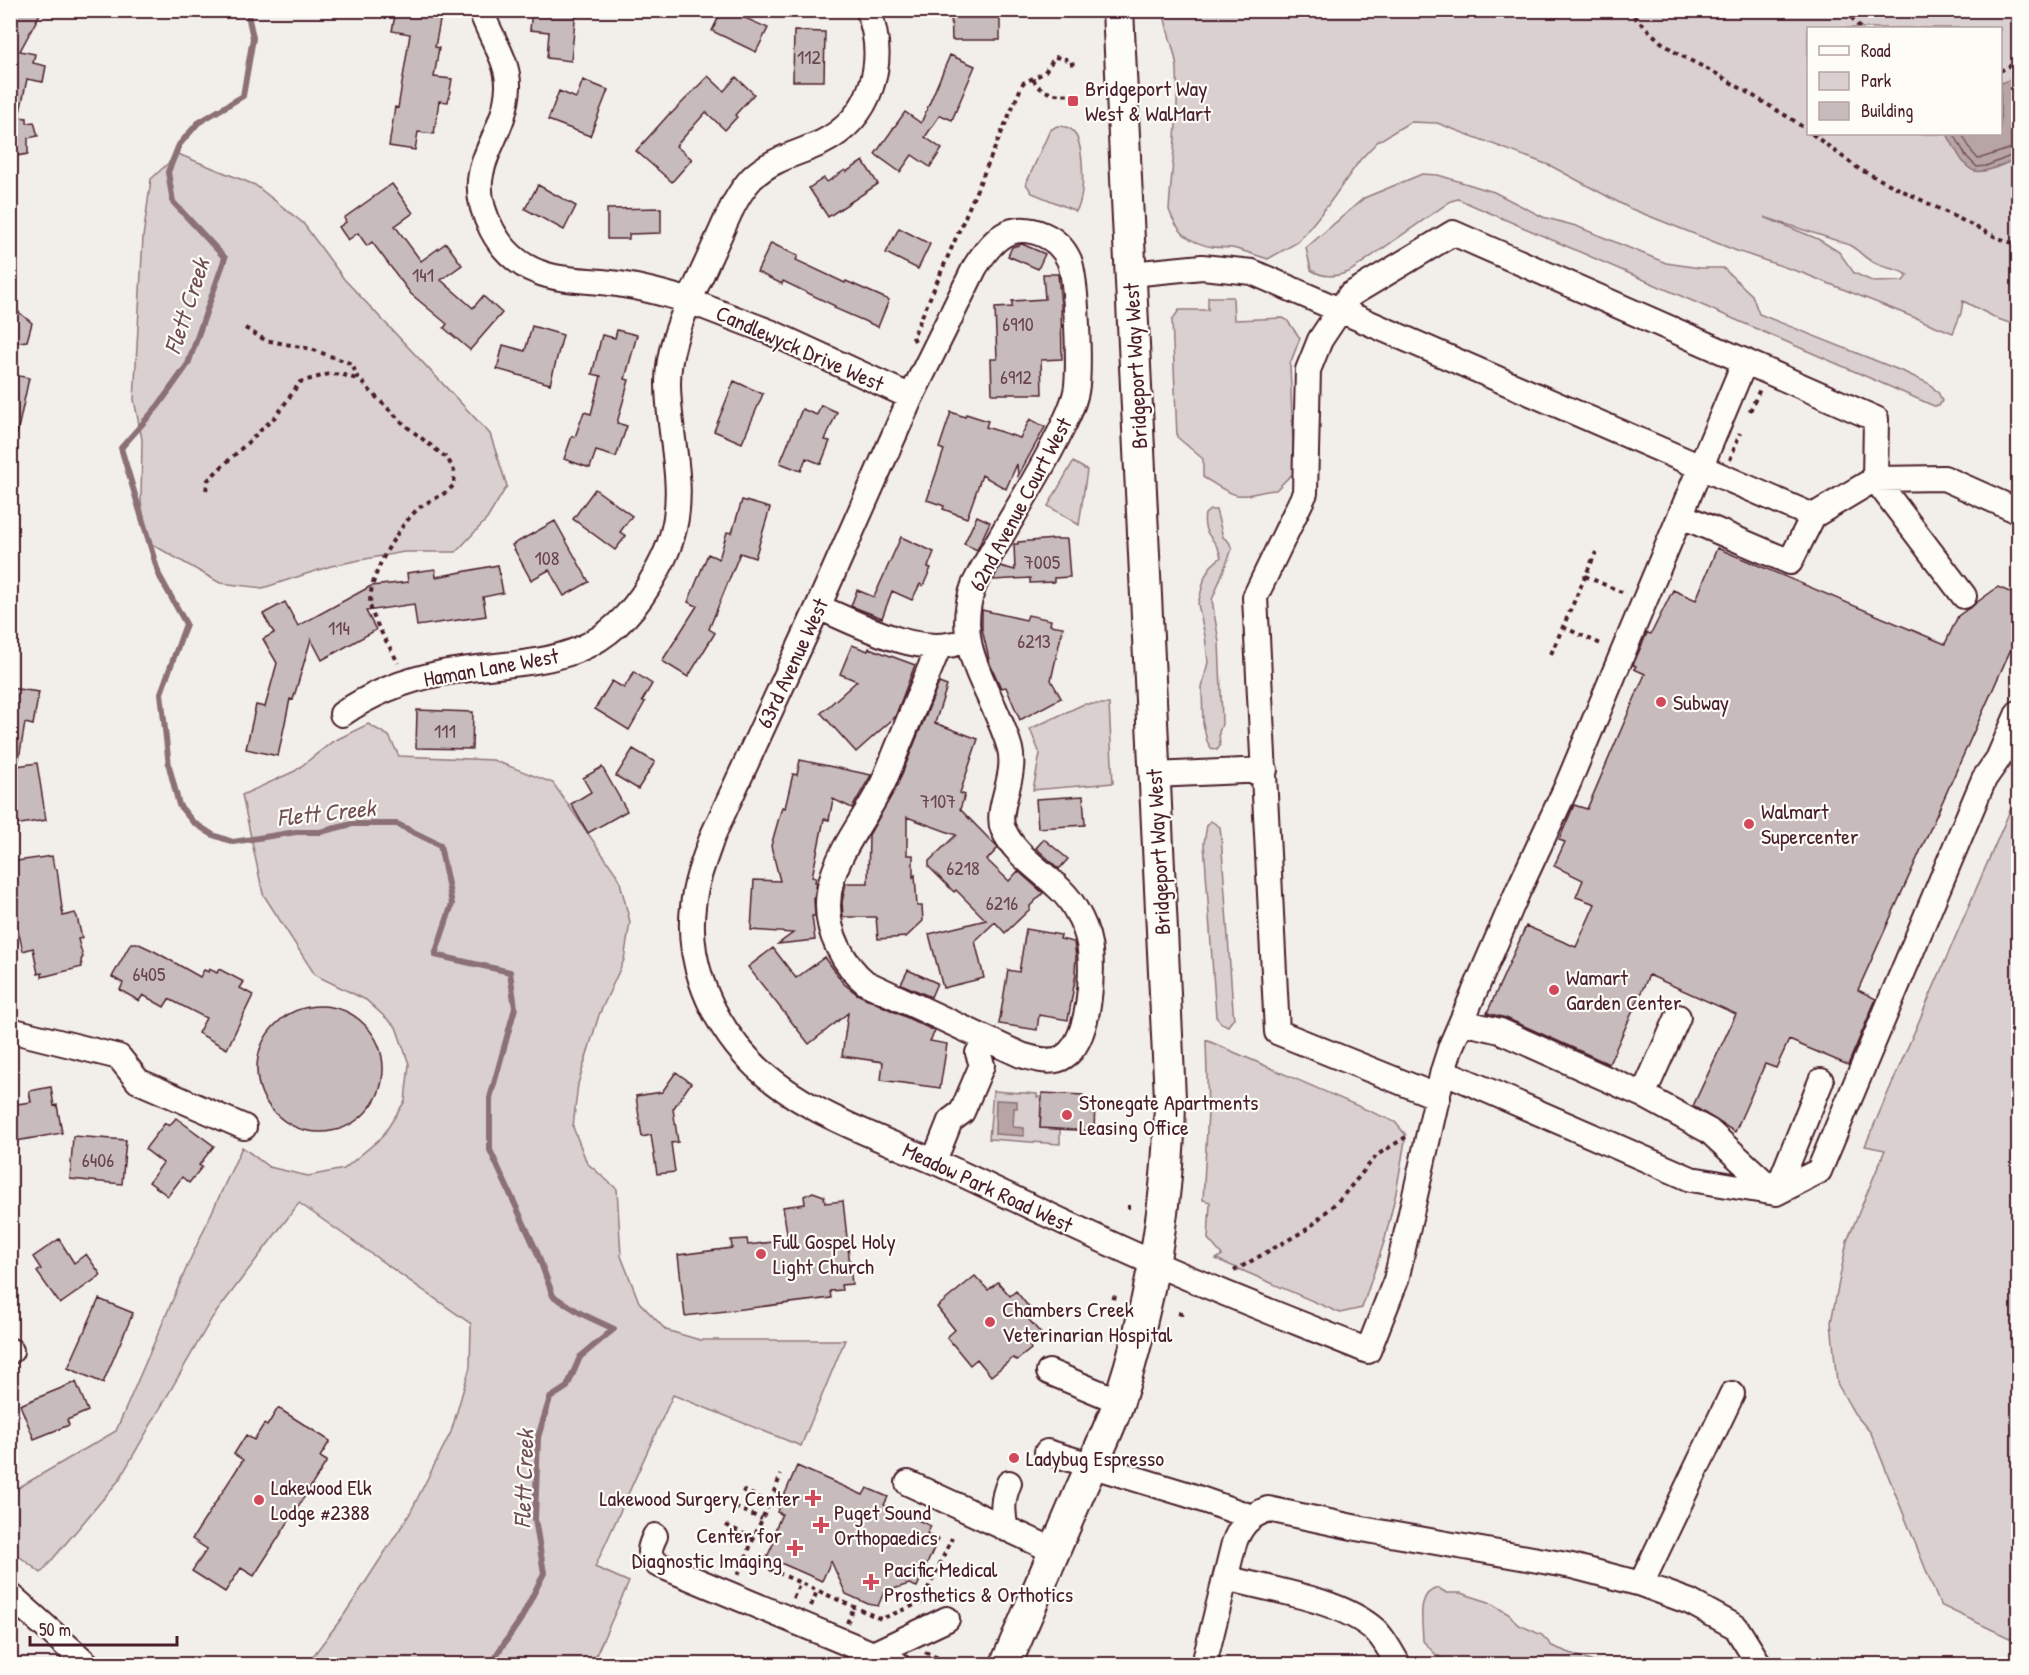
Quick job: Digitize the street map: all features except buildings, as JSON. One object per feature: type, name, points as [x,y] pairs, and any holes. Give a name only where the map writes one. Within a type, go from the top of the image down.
[{"type":"main road","name":"Bridgeport Way West","points":[[1006,1665],[1119,1401],[1139,1335],[1155,1264],[1162,1225],[1167,1171],[1170,1098],[1118,10]]},
{"type":"street","name":"Candlewyck Drive West","points":[[481,10],[505,66],[508,85],[505,104],[483,161],[479,182],[482,207],[499,242],[516,260],[544,274],[566,279],[631,286],[689,301],[770,332],[910,397]]},
{"type":"street","name":"Candlewyck Drive West","points":[[689,301],[730,210],[746,185],[772,163],[831,137],[861,110],[874,81],[877,65],[874,32],[868,10]]},
{"type":"street","name":"63rd Avenue West","points":[[691,934],[693,905],[700,872],[713,835],[818,607],[910,397],[975,267],[989,246],[1006,233],[1017,229],[1046,236]]},
{"type":"street","points":[[1745,361],[1567,786],[1518,891],[1451,1046],[1438,1097],[1277,1032],[1255,597],[1305,493],[1308,370],[1320,340],[1350,296],[1453,233],[1745,361],[1876,419],[1875,479],[1965,596]]},
{"type":"street","name":"62nd Avenue Court West","points":[[939,646],[884,781],[838,859],[827,909],[835,940],[849,966],[861,980],[981,1046],[1047,1060],[1066,1056],[1075,1046],[1082,1027],[1088,999],[1090,955],[1081,919],[1070,899],[1019,851],[1004,830],[1001,814],[1012,770],[1010,750],[975,664],[968,639],[967,612],[974,585],[1048,455],[1066,419],[1076,391],[1078,370],[1073,273],[1064,251],[1046,236]]},
{"type":"street","points":[[1131,274],[1202,267],[1252,272],[1813,516]]},
{"type":"street","name":"Haman Lane West","points":[[342,714],[376,693],[408,682],[442,673],[539,661],[580,650],[608,633],[639,600],[666,554],[676,521],[678,467],[668,400],[668,381],[675,335],[689,301]]},
{"type":"street","points":[[1682,516],[1790,562],[1813,516],[1875,479],[1944,478],[2019,511]]},
{"type":"street","points":[[818,607],[898,639],[939,646],[957,644],[968,639]]},
{"type":"street","points":[[1443,1071],[1690,1179],[1776,1193],[1819,1172],[1984,779],[1998,759],[2019,713]]},
{"type":"street","points":[[1154,775],[1265,770]]},
{"type":"street","name":"Meadow Park Road West","points":[[691,934],[697,966],[707,998],[722,1025],[752,1063],[785,1090],[813,1106],[1155,1264],[1368,1351],[1396,1280],[1438,1097]]},
{"type":"street","points":[[1643,1095],[1678,1017]]},
{"type":"street","points":[[1462,1022],[1500,1031],[1643,1095],[1709,1131],[1776,1193]]},
{"type":"street","points":[[10,1030],[119,1057],[138,1082],[244,1127]]},
{"type":"street","points":[[934,1161],[950,1121],[962,1112],[982,1065],[981,1046]]},
{"type":"street","points":[[1776,1193],[1821,1081]]},
{"type":"street","points":[[1049,1372],[1119,1401]]},
{"type":"street","points":[[1641,1584],[1732,1394]]},
{"type":"street","points":[[1047,1452],[1252,1516]]},
{"type":"street","points":[[908,1482],[1055,1551]]},
{"type":"street","points":[[1006,1529],[1003,1515],[1004,1496],[1009,1483]]},
{"type":"street","points":[[1204,1665],[1237,1536],[1252,1516],[1268,1509],[1362,1529],[1572,1566],[1641,1584],[1690,1602],[1736,1627],[1760,1664]]},
{"type":"street","points":[[655,1536],[650,1546],[650,1554],[652,1560],[657,1564],[897,1665]]},
{"type":"street","points":[[1226,1578],[1322,1603],[1355,1615],[1377,1631],[1398,1665]]},
{"type":"street","points":[[10,1595],[80,1662]]},
{"type":"street","points":[[873,1654],[946,1620]]},
{"type":"path","points":[[1628,10],[1670,48],[1774,108],[1807,130]]},
{"type":"path","points":[[1846,10],[1859,27]]},
{"type":"path","points":[[932,353],[921,346],[913,336],[1023,83],[1044,73],[1055,57],[1066,59],[1069,64],[1077,63]]},
{"type":"path","points":[[2002,70],[2019,62]]},
{"type":"path","points":[[1033,79],[1045,92],[1062,95],[1079,94]]},
{"type":"path","points":[[1814,135],[1859,169],[1996,237],[2019,246]]},
{"type":"path","points":[[245,328],[265,340],[311,349],[352,364],[361,381],[405,426],[447,459],[454,471],[454,485],[443,496],[422,506],[401,529],[380,563],[372,585],[371,610],[408,682]]},
{"type":"path","points":[[206,490],[208,480],[277,415],[300,382],[329,374],[344,375],[361,381]]},
{"type":"path","points":[[1750,411],[1764,380]]},
{"type":"path","points":[[1730,462],[1742,429]]},
{"type":"path","points":[[1551,654],[1596,552]]},
{"type":"path","points":[[1585,576],[1632,596]]},
{"type":"path","points":[[1563,627],[1610,647]]},
{"type":"path","points":[[1234,1271],[1309,1228],[1342,1197],[1377,1155],[1409,1136]]},
{"type":"path","points":[[736,1578],[781,1475]]},
{"type":"path","points":[[742,1490],[769,1502]]},
{"type":"path","points":[[735,1507],[762,1519]]},
{"type":"path","points":[[726,1525],[754,1539]]},
{"type":"path","points":[[745,1558],[881,1619],[922,1602],[952,1538]]},
{"type":"green space","points":[[1164,11],[2018,11],[2018,326],[1998,319],[1963,301],[1953,333],[1629,208],[1551,166],[1437,123],[1410,122],[1377,142],[1360,160],[1298,242],[1268,259],[1232,248],[1197,243],[1180,230],[1169,210],[1176,122],[1177,70]],"holes":[[[1764,217],[1847,244],[1876,264],[1908,275],[1903,281],[1874,282],[1854,273],[1839,252],[1818,239]]]},
{"type":"green space","points":[[1057,126],[1072,130],[1080,148],[1082,184],[1076,211],[1032,193],[1026,184],[1050,130]]},
{"type":"green space","points":[[178,154],[255,185],[303,223],[344,279],[490,434],[507,486],[487,519],[456,552],[404,552],[360,560],[331,566],[263,588],[220,583],[148,542],[141,502],[142,439],[134,400],[143,237],[151,179]]},
{"type":"green space","points":[[1422,174],[1438,175],[1494,192],[1543,217],[1576,226],[1666,263],[1700,268],[1723,268],[1752,295],[1759,314],[1930,384],[1942,401],[1939,406],[1934,406],[1458,199],[1451,201],[1349,272],[1329,276],[1311,270],[1306,248],[1364,198]]},
{"type":"green space","points":[[1208,297],[1233,297],[1234,320],[1283,318],[1300,338],[1290,364],[1294,475],[1276,490],[1242,495],[1224,490],[1203,477],[1203,459],[1177,437],[1172,320],[1179,310],[1208,310]]},
{"type":"green space","points":[[1073,462],[1087,470],[1079,525],[1048,506]]},
{"type":"green space","points":[[1210,510],[1216,510],[1223,537],[1232,549],[1212,600],[1219,642],[1221,690],[1222,724],[1219,732],[1220,746],[1217,750],[1211,748],[1207,741],[1203,724],[1202,688],[1208,662],[1198,604],[1205,576],[1211,566],[1221,557],[1205,528],[1205,514]]},
{"type":"green space","points":[[1084,704],[1109,704],[1113,783],[1033,790],[1040,754],[1030,729]]},
{"type":"green space","points":[[368,724],[389,736],[399,756],[493,760],[553,783],[619,878],[630,922],[624,960],[599,1015],[578,1084],[573,1127],[587,1163],[617,1189],[621,1256],[639,1302],[666,1330],[700,1340],[845,1340],[801,1446],[673,1395],[595,1567],[629,1582],[592,1664],[307,1664],[344,1615],[409,1515],[451,1432],[470,1367],[471,1324],[299,1203],[212,1318],[119,1480],[41,1573],[11,1550],[11,1492],[116,1431],[189,1262],[242,1147],[269,1167],[308,1176],[344,1169],[382,1137],[405,1101],[409,1064],[396,1027],[366,1000],[315,975],[263,894],[242,795],[295,771],[332,742]]},
{"type":"green space","points":[[2018,792],[2018,1642],[1940,1605],[1871,1433],[1854,1413],[1837,1383],[1831,1322],[1847,1241],[1885,1150],[1865,1146]]},
{"type":"green space","points":[[1211,821],[1220,827],[1221,836],[1234,1018],[1228,1026],[1216,1017],[1204,843],[1207,825]]},
{"type":"green space","points":[[1206,1040],[1395,1122],[1406,1135],[1385,1239],[1362,1308],[1340,1313],[1216,1259],[1222,1255],[1208,1239],[1210,1202],[1203,1200],[1208,1112]]},
{"type":"green space","points":[[993,1091],[1037,1094],[1037,1097],[1041,1097],[1040,1128],[1060,1129],[1060,1144],[989,1139]]},
{"type":"green space","points":[[1438,1588],[1447,1593],[1461,1593],[1489,1602],[1510,1615],[1517,1624],[1542,1635],[1552,1646],[1593,1662],[1610,1664],[1451,1664],[1435,1654],[1423,1641],[1423,1602],[1431,1591]]},
{"type":"water","points":[[2018,76],[2018,158],[1981,172],[1974,171],[1962,160],[1948,135],[2002,135],[2002,83]]},
{"type":"water","points":[[996,1100],[1017,1101],[1017,1108],[1014,1108],[1013,1127],[1024,1128],[1024,1136],[995,1134]]},
{"type":"waterway","name":"Flett Creek","points":[[247,10],[253,38],[243,96],[198,123],[179,145],[168,172],[173,202],[225,258],[188,364],[158,406],[121,448],[159,575],[186,624],[161,693],[169,766],[179,805],[193,822],[213,835],[233,842],[296,832],[320,832],[352,824],[397,824],[440,845],[452,904],[435,955],[510,972],[515,1008],[490,1098],[490,1150],[537,1252],[553,1296],[582,1314],[614,1329],[580,1357],[567,1387],[550,1398],[538,1437],[535,1519],[544,1573],[521,1619],[497,1654],[495,1664]]},
{"type":"place","name":"Bridgeport Way West & WalMart","points":[[1073,101]]},
{"type":"place","name":"Subway","points":[[1661,702]]},
{"type":"place","name":"Walmart Supercenter","points":[[1749,824]]},
{"type":"place","name":"Wamart Garden Center","points":[[1554,990]]},
{"type":"place","name":"Stonegate Apartments Leasing Office","points":[[1067,1115]]},
{"type":"place","name":"Full Gospel Holy Light Church","points":[[761,1254]]},
{"type":"place","name":"Chambers Creek Veterinarian Hospital","points":[[990,1322]]},
{"type":"place","name":"Ladybug Espresso","points":[[1014,1458]]},
{"type":"place","name":"Lakewood Surgery Center","points":[[813,1498]]},
{"type":"place","name":"Lakewood Elk Lodge #2388","points":[[259,1500]]},
{"type":"place","name":"Puget Sound Orthopaedics","points":[[821,1525]]},
{"type":"place","name":"Center for Diagnostic Imaging","points":[[795,1548]]},
{"type":"place","name":"Pacific Medical Prosthetics & Orthotics","points":[[871,1582]]}]
